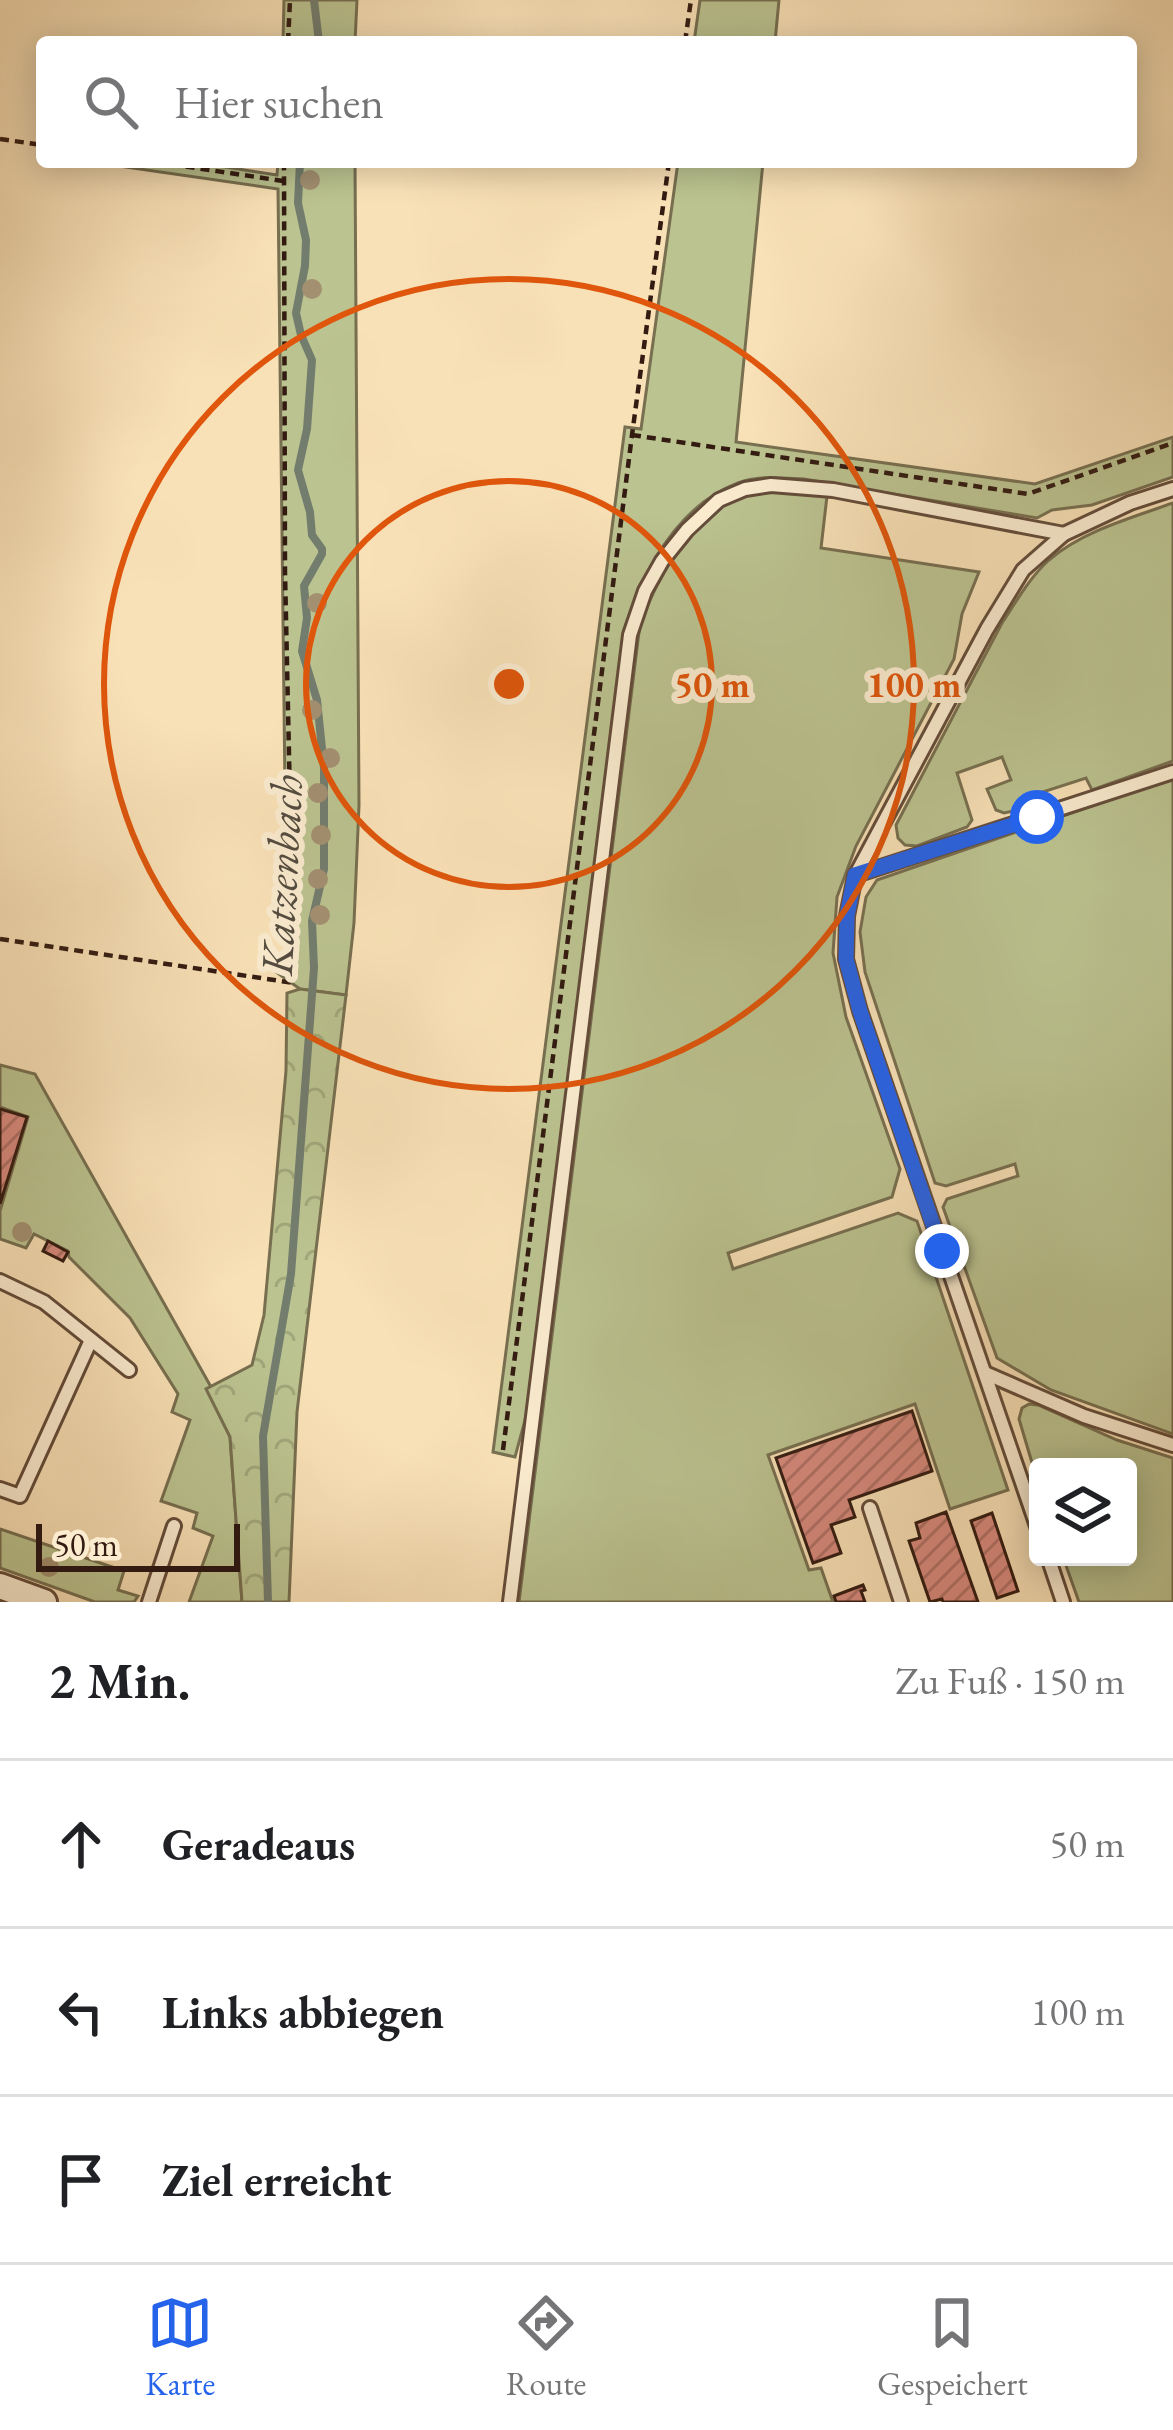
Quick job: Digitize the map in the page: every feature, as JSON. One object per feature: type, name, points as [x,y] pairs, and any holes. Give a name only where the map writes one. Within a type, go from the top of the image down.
[{"type":"street","points":[[0,1586],[44,1602]]},
{"type":"lane","points":[[510,1602],[629,634],[645,591],[687,530],[719,500],[772,484],[833,490],[1064,534]]},
{"type":"lane","points":[[1029,1503],[860,1011],[846,959],[847,916],[855,875],[1023,570],[1064,534],[1173,489]]},
{"type":"lane","points":[[855,875],[1173,772]]},
{"type":"lane","points":[[0,1281],[44,1302],[129,1370]]},
{"type":"lane","points":[[0,1490],[20,1496],[91,1340]]},
{"type":"lane","points":[[985,1373],[1084,1416],[1173,1445]]},
{"type":"lane","points":[[870,1508],[901,1602]]},
{"type":"lane","points":[[149,1602],[175,1526]]},
{"type":"lane","points":[[1051,1566],[1063,1602]]},
{"type":"path","points":[[288,36],[290,0]]},
{"type":"path","points":[[686,36],[691,0]]},
{"type":"path","points":[[0,139],[36,144]]},
{"type":"path","points":[[197,168],[283,181]]},
{"type":"path","points":[[0,939],[294,983],[285,572],[284,168]]},
{"type":"path","points":[[503,1450],[668,168]]},
{"type":"path","points":[[632,435],[1028,494],[1173,443]]},
{"type":"green space","points":[[284,0],[357,0],[355,36],[283,36]]},
{"type":"green space","points":[[700,0],[779,0],[776,36],[695,36]]},
{"type":"green space","points":[[133,168],[232,168],[277,175],[278,168],[355,168],[359,805],[346,995],[300,989],[276,972],[287,963],[278,189]]},
{"type":"green space","points":[[677,168],[762,168],[736,442],[1035,484],[1173,437],[1173,477],[1037,518],[804,479],[754,479],[716,494],[665,543],[624,630],[527,1413],[515,1457],[493,1452],[625,427],[641,429]]},
{"type":"green space","points":[[776,492],[827,496],[821,548],[979,572],[962,614],[954,659],[856,846],[837,897],[833,953],[846,1017],[900,1169],[892,1197],[728,1253],[733,1269],[898,1213],[917,1221],[1008,1490],[950,1509],[915,1404],[768,1455],[809,1570],[821,1568],[833,1602],[519,1602],[640,624],[664,572],[700,524],[735,499]]},
{"type":"green space","points":[[1173,503],[1173,761],[1092,790],[1086,778],[1027,797],[1028,808],[1004,813],[996,810],[987,789],[1011,780],[1002,757],[957,773],[972,820],[967,827],[917,846],[905,845],[896,825],[1002,623],[1029,582],[1049,560],[1077,541]]},
{"type":"green space","points":[[1173,778],[1173,1434],[1051,1390],[997,1358],[943,1207],[947,1199],[1018,1176],[1015,1164],[946,1186],[935,1183],[865,972],[860,932],[866,897],[877,880]]},
{"type":"green space","points":[[300,989],[346,995],[297,1412],[289,1602],[242,1602],[230,1437],[206,1389],[252,1365],[264,1315],[286,1071],[287,993]]},
{"type":"green space","points":[[0,1065],[35,1074],[211,1387],[230,1437],[242,1602],[189,1602],[213,1536],[193,1528],[197,1513],[161,1501],[190,1420],[172,1412],[178,1394],[130,1318],[68,1251],[34,1234],[26,1248],[0,1239],[0,1211],[28,1117],[0,1107]]},
{"type":"green space","points":[[1038,1405],[1117,1440],[1173,1458],[1173,1602],[1079,1602],[1066,1566],[1137,1566],[1137,1458],[1031,1458],[1019,1419],[1022,1408]]},
{"type":"green space","points":[[0,1529],[124,1571],[118,1590],[138,1596],[134,1602],[95,1602],[0,1568]]},
{"type":"building","points":[[0,1109],[27,1117],[0,1204]]},
{"type":"building","points":[[48,1241],[68,1252],[63,1261],[43,1251]]},
{"type":"building","points":[[912,1411],[932,1471],[849,1500],[855,1517],[831,1525],[841,1553],[813,1563],[776,1458]]},
{"type":"building","points":[[946,1512],[978,1602],[930,1602],[909,1541],[920,1538],[916,1523]]},
{"type":"building","points":[[992,1513],[1018,1591],[997,1598],[971,1521]]},
{"type":"building","points":[[863,1585],[865,1602],[836,1602],[834,1596]]},
{"type":"waterway","name":"Katzenbach","points":[[314,0],[318,36]]},
{"type":"waterway","name":"Katzenbach","points":[[268,1602],[263,1436],[291,1274],[314,968],[312,921],[324,869],[324,768],[317,700],[302,651],[307,618],[304,586],[322,549],[312,535],[298,470],[307,429],[312,360],[296,313],[306,240],[298,203],[300,168]]},
{"type":"route","points":[[942,1251],[846,959],[855,875],[1037,817]]}]
